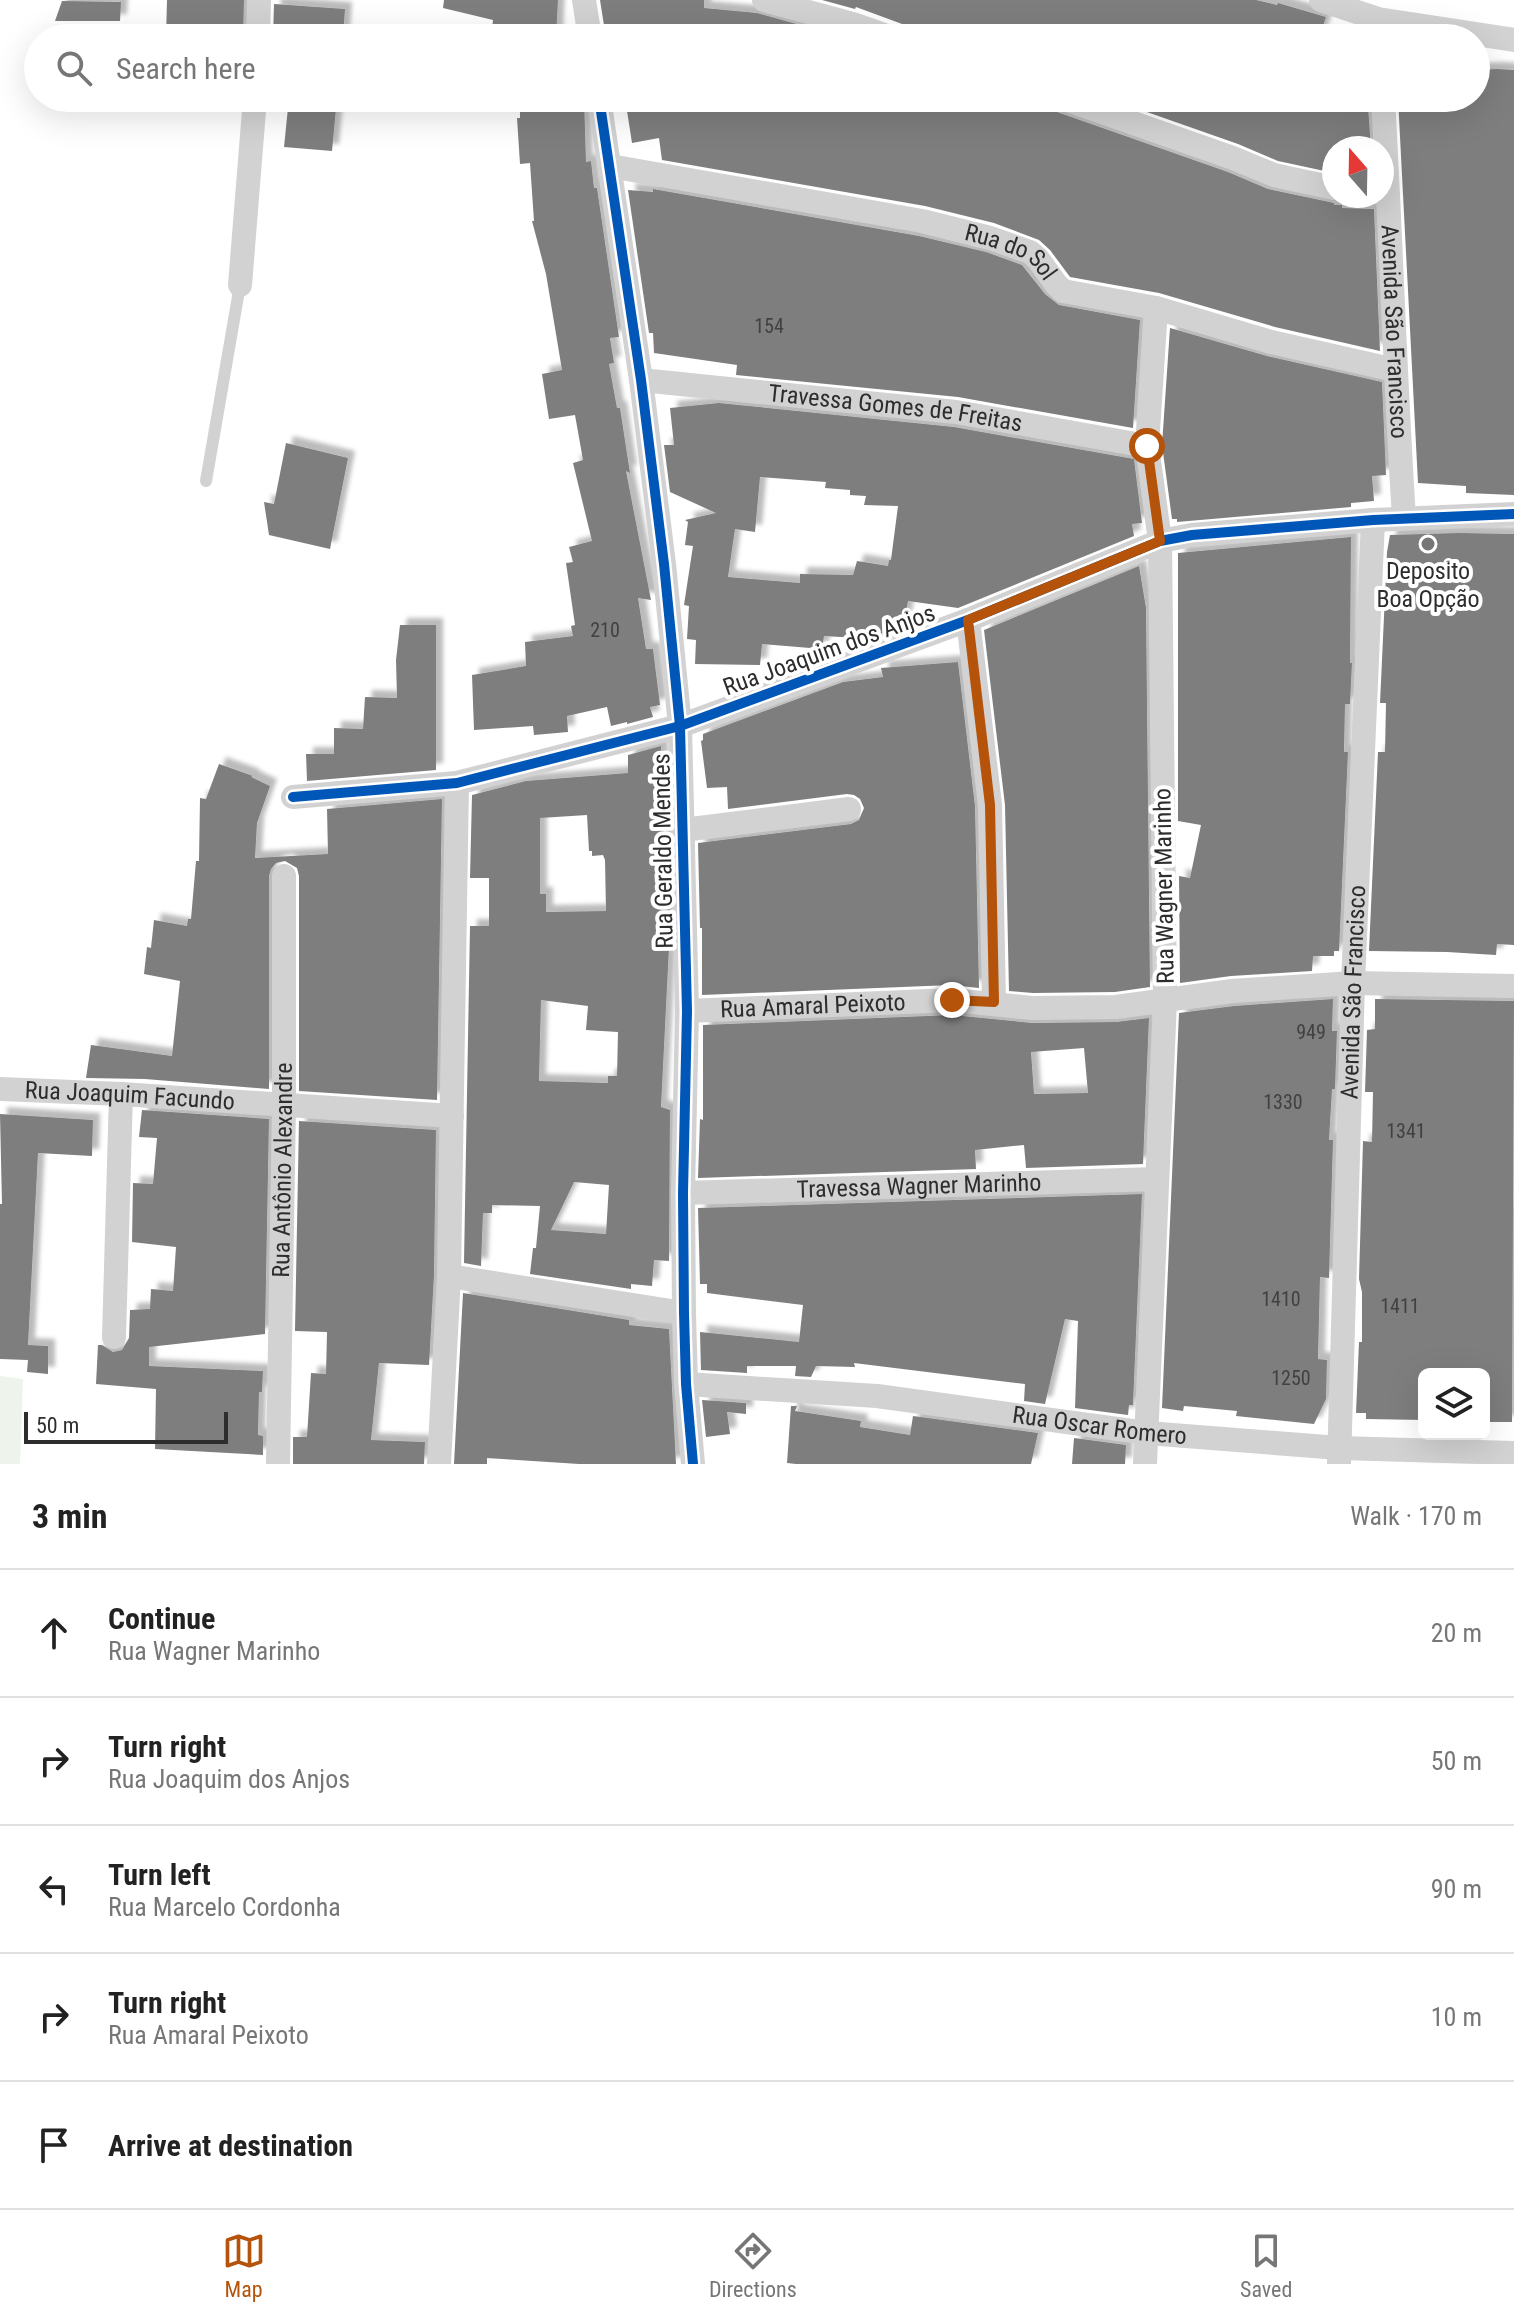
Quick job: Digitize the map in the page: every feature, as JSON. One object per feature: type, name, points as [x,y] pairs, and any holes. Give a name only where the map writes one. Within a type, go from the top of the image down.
[{"type":"street","points":[[258,24],[259,0]]},
{"type":"street","points":[[584,0],[588,24]]},
{"type":"street","points":[[764,0],[853,24]]},
{"type":"street","points":[[1321,0],[1369,24]]},
{"type":"street","points":[[1490,38],[1514,40]]},
{"type":"street","points":[[240,285],[254,112]]},
{"type":"street","name":"Rua Geraldo Mendes","points":[[601,112],[641,380],[680,726],[687,1011],[684,1313],[693,1464]]},
{"type":"street","points":[[1102,112],[1274,175],[1322,185]]},
{"type":"street","name":"Avenida São Francisco","points":[[1383,112],[1383,136]]},
{"type":"street","name":"Rua do Sol","points":[[610,166],[922,221],[990,238],[1030,252],[1063,291],[1156,308],[1271,342],[1395,370]]},
{"type":"street","name":"Avenida São Francisco","points":[[1383,208],[1404,518]]},
{"type":"street","name":"Rua Wagner Marinho","points":[[1145,1464],[1165,1001],[1160,541],[1147,446],[1156,308]]},
{"type":"street","name":"Travessa Gomes de Freitas","points":[[641,380],[956,412],[1147,446]]},
{"type":"street","name":"Rua Joaquim dos Anjos","points":[[293,797],[457,783],[680,726],[968,620],[1160,541],[1192,535],[1373,520],[1514,514]]},
{"type":"street","name":"Avenida São Francisco","points":[[1339,1456],[1353,983],[1373,520]]},
{"type":"street","points":[[968,620],[990,805],[994,1002]]},
{"type":"street","points":[[439,1464],[449,1276],[457,783]]},
{"type":"street","points":[[683,830],[849,809]]},
{"type":"street","name":"Rua Antônio Alexandre","points":[[278,1464],[284,876]]},
{"type":"street","name":"Rua Amaral Peixoto","points":[[687,1011],[952,1000],[1059,1009],[1116,1007],[1232,991],[1353,983],[1514,986]]},
{"type":"street","name":"Rua Joaquim Facundo","points":[[0,1089],[452,1116]]},
{"type":"street","points":[[114,1337],[121,1094]]},
{"type":"street","name":"Travessa Wagner Marinho","points":[[683,1193],[1157,1179]]},
{"type":"street","points":[[449,1276],[684,1313]]},
{"type":"street","name":"Rua Oscar Romero","points":[[686,1384],[877,1396],[1339,1456],[1514,1453]]},
{"type":"lane","points":[[206,481],[240,285]]},
{"type":"shaded area","points":[[0,1376],[23,1379],[20,1464],[0,1464]]},
{"type":"building","points":[[167,0],[244,0],[243,24],[166,24]]},
{"type":"building","points":[[444,0],[558,0],[557,24],[493,24],[493,20],[443,8]]},
{"type":"building","points":[[600,0],[704,0],[704,8],[757,13],[797,24],[604,24]]},
{"type":"building","points":[[822,0],[1256,0],[1326,17],[1324,24],[902,24]]},
{"type":"building","points":[[62,1],[121,2],[120,21],[55,21]]},
{"type":"building","points":[[274,4],[345,9],[344,24],[273,24]]},
{"type":"building","points":[[1490,69],[1514,70],[1514,495],[1466,493],[1466,486],[1418,483],[1399,112],[1490,112]]},
{"type":"building","points":[[288,112],[336,112],[332,151],[284,147]]},
{"type":"building","points":[[520,112],[584,112],[586,162],[591,161],[594,188],[597,188],[619,337],[610,338],[614,363],[609,364],[617,408],[620,408],[630,473],[626,471],[651,600],[638,598],[646,649],[653,649],[660,705],[650,707],[653,717],[611,726],[607,707],[567,716],[568,732],[534,735],[533,726],[474,730],[472,675],[526,666],[525,642],[573,636],[571,626],[575,625],[566,563],[573,562],[569,547],[592,541],[573,463],[583,460],[575,415],[549,419],[542,374],[562,370],[546,274],[532,221],[530,163],[520,164],[517,118],[520,118]]},
{"type":"building","points":[[627,112],[1057,112],[1268,189],[1322,200],[1322,208],[1374,209],[1380,351],[1275,327],[1159,293],[1070,277],[1039,240],[994,223],[925,206],[662,160],[659,138],[632,143]]},
{"type":"building","points":[[1147,112],[1368,112],[1370,136],[1322,136],[1322,170],[1278,161]]},
{"type":"building","points":[[653,189],[919,236],[986,252],[1022,265],[1045,294],[1059,305],[1140,320],[1133,428],[958,397],[736,375],[737,365],[654,353],[628,190],[653,192]]},
{"type":"building","points":[[1170,328],[1267,356],[1382,382],[1386,475],[1372,476],[1374,501],[1351,503],[1351,507],[1177,522],[1177,519],[1172,519],[1162,445]]},
{"type":"building","points":[[719,403],[954,427],[1134,459],[1142,523],[1132,524],[1134,536],[958,608],[908,601],[903,628],[874,639],[824,636],[822,649],[762,644],[760,665],[695,664],[696,640],[687,639],[689,606],[684,605],[693,546],[685,545],[688,522],[685,520],[716,513],[670,492],[664,445],[674,445],[670,408]],"holes":[[[760,477],[826,482],[825,488],[850,490],[850,495],[866,496],[864,505],[898,506],[888,566],[857,561],[853,575],[800,574],[800,583],[728,577],[735,529],[755,532]]]},
{"type":"building","points":[[286,443],[348,458],[330,549],[269,535],[264,502],[274,504]]},
{"type":"building","points":[[1514,534],[1514,945],[1497,944],[1496,955],[1369,951],[1378,752],[1385,752],[1386,703],[1380,703],[1390,535]]},
{"type":"building","points":[[1351,537],[1352,663],[1350,704],[1345,704],[1344,752],[1348,752],[1339,951],[1334,951],[1334,956],[1313,956],[1312,971],[1180,983],[1179,876],[1190,878],[1201,825],[1178,821],[1178,553]]},
{"type":"building","points":[[1139,566],[1146,608],[1150,987],[1115,992],[1009,991],[1005,805],[984,630]]},
{"type":"building","points":[[400,625],[436,625],[436,770],[307,781],[306,754],[334,754],[334,728],[363,729],[365,697],[397,698],[396,660]]},
{"type":"building","points":[[958,662],[975,806],[979,988],[951,985],[702,995],[698,843],[851,824],[859,820],[864,808],[860,799],[847,794],[728,809],[727,787],[707,788],[701,741],[703,734],[843,682],[883,677],[881,668]]},
{"type":"building","points":[[661,746],[664,834],[668,834],[670,927],[661,1107],[670,1110],[669,1261],[654,1260],[652,1286],[631,1284],[631,1289],[530,1274],[540,1206],[492,1205],[492,1213],[483,1213],[481,1266],[464,1263],[470,926],[489,926],[489,878],[470,878],[472,795],[526,781],[628,773],[628,755]],"holes":[[[587,815],[589,851],[592,851],[592,856],[603,855],[605,860],[606,911],[546,912],[546,894],[540,894],[540,818]],[[541,1000],[588,1006],[586,1030],[618,1032],[617,1076],[608,1076],[608,1083],[539,1081]],[[574,1182],[609,1185],[606,1234],[551,1230]]]},
{"type":"building","points":[[219,764],[253,776],[270,786],[257,823],[255,858],[328,854],[327,809],[442,799],[437,1100],[299,1091],[299,876],[297,868],[285,861],[276,863],[269,876],[269,1089],[145,1079],[86,1078],[91,1045],[172,1056],[180,981],[144,974],[147,947],[151,948],[154,920],[187,926],[188,919],[191,919],[196,861],[199,861],[200,798],[206,799]]},
{"type":"building","points":[[1333,999],[1332,1031],[1337,1031],[1329,1140],[1333,1140],[1329,1278],[1320,1277],[1318,1359],[1327,1360],[1326,1399],[1314,1424],[1236,1416],[1237,1411],[1184,1406],[1183,1411],[1162,1408],[1179,1013]]},
{"type":"building","points":[[1375,999],[1514,1001],[1512,1422],[1490,1422],[1490,1368],[1418,1368],[1418,1420],[1366,1419],[1366,1413],[1356,1413],[1359,1342],[1362,1342],[1359,1279],[1363,1141],[1372,1142],[1373,1092],[1365,1092],[1367,1030],[1375,1029]]},
{"type":"building","points":[[952,1015],[1032,1023],[1116,1022],[1149,1018],[1143,1164],[1026,1168],[1024,1145],[975,1150],[976,1169],[698,1178],[700,1119],[703,1120],[703,1025]],"holes":[[[1084,1048],[1088,1093],[1034,1094],[1031,1052]]]},
{"type":"building","points":[[142,1110],[269,1119],[265,1334],[149,1347],[149,1366],[263,1371],[258,1435],[263,1436],[263,1455],[155,1449],[156,1389],[96,1384],[98,1345],[113,1352],[122,1350],[129,1338],[130,1310],[150,1309],[151,1289],[173,1291],[176,1247],[132,1242],[133,1183],[153,1184],[157,1138],[139,1137]]},
{"type":"building","points":[[0,1114],[93,1120],[92,1156],[38,1153],[28,1345],[48,1346],[48,1374],[27,1372],[28,1360],[0,1359]]},
{"type":"building","points":[[299,1121],[436,1130],[429,1365],[379,1363],[371,1440],[425,1442],[424,1464],[293,1464],[293,1437],[307,1437],[311,1373],[326,1374],[327,1332],[295,1331]]},
{"type":"building","points":[[1142,1194],[1133,1405],[1129,1405],[1128,1415],[1075,1408],[1078,1321],[1065,1319],[1045,1404],[1024,1401],[1025,1384],[854,1363],[855,1367],[816,1366],[811,1377],[795,1376],[796,1366],[747,1366],[747,1373],[701,1370],[700,1332],[799,1342],[803,1305],[707,1293],[707,1284],[700,1284],[698,1208]]},
{"type":"building","points":[[463,1293],[629,1320],[629,1325],[669,1329],[676,1464],[579,1464],[487,1458],[487,1464],[454,1464]]},
{"type":"building","points":[[702,1400],[746,1403],[746,1414],[727,1412],[730,1434],[706,1437]]},
{"type":"building","points":[[791,1406],[797,1406],[795,1411],[861,1421],[860,1427],[910,1435],[913,1416],[1038,1433],[1031,1464],[796,1464],[787,1463]]},
{"type":"building","points":[[1074,1438],[1126,1445],[1125,1464],[1072,1464]]},
{"type":"cycle path","points":[[601,112],[641,380],[680,726],[687,1011],[684,1313],[693,1464]]},
{"type":"cycle path","points":[[293,797],[457,783],[680,726],[968,620],[1160,541],[1192,535],[1373,520],[1514,514]]},
{"type":"place","name":"Deposito Boa Opção","points":[[1428,544]]},
{"type":"route","points":[[952,1000],[994,1002],[990,805],[968,620],[1160,541],[1147,446]]}]
